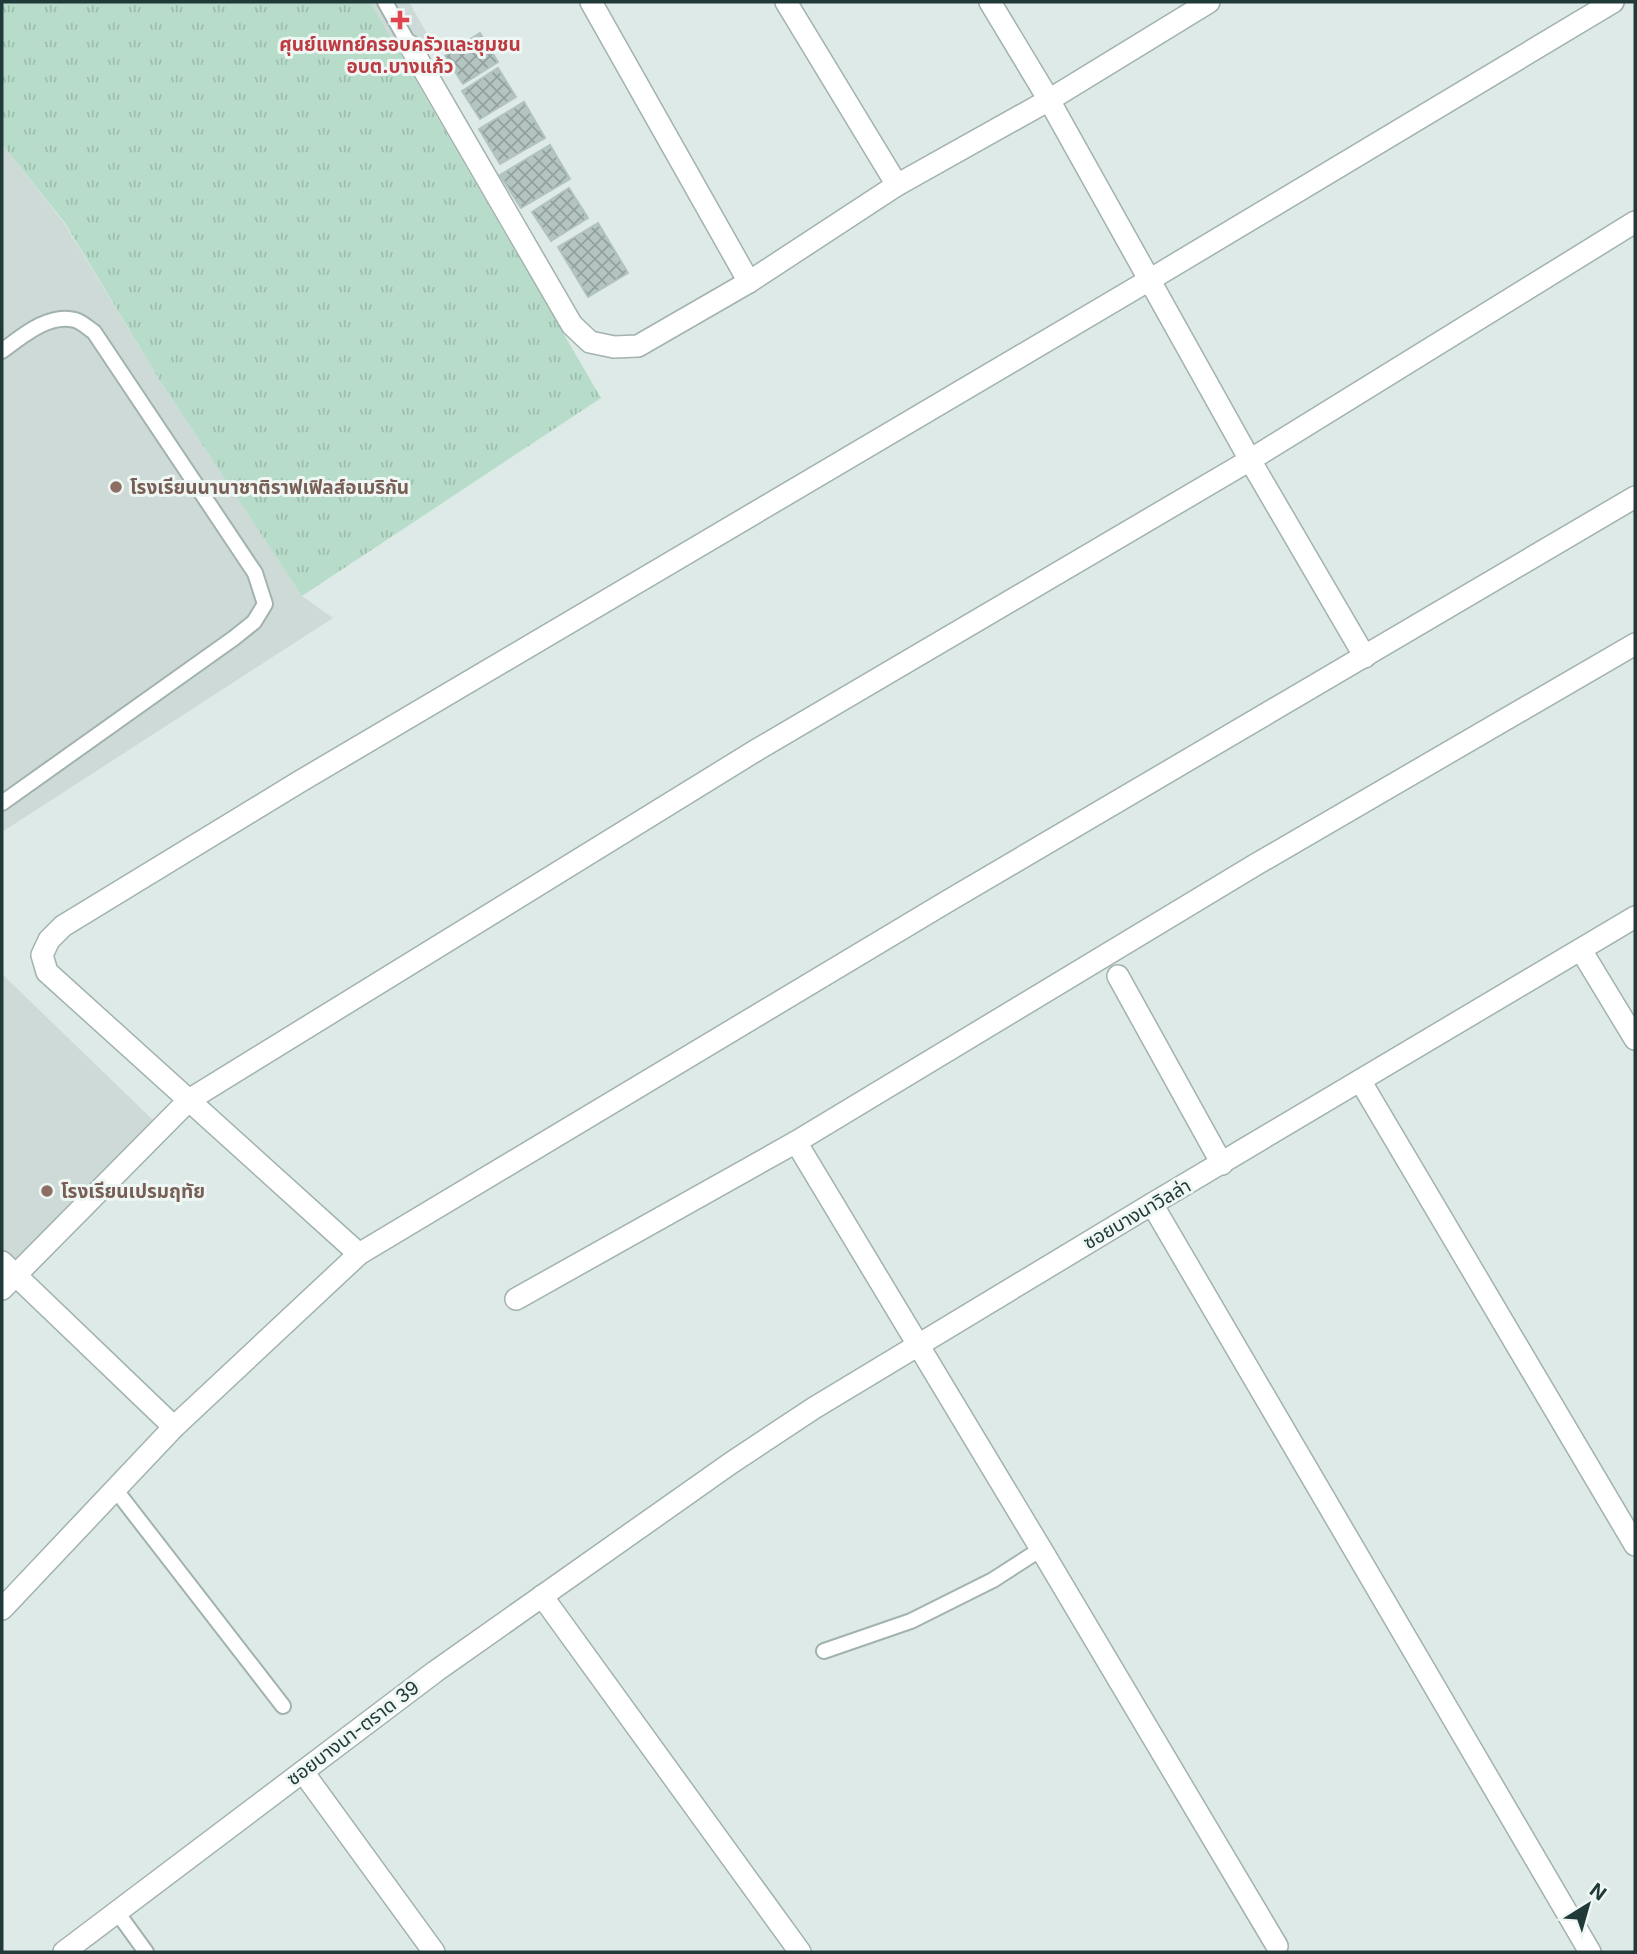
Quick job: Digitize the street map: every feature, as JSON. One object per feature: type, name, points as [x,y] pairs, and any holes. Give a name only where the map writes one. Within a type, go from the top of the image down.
[{"type":"street","points":[[591,2],[749,282]]},
{"type":"street","points":[[786,2],[897,185]]},
{"type":"street","points":[[990,2],[1049,100],[1250,460],[1365,657]]},
{"type":"street","points":[[410,46],[572,325],[590,342],[614,347],[638,346],[749,282],[897,185],[1049,100],[1179,9],[1209,2]]},
{"type":"street","points":[[359,1254],[47,972],[42,954],[49,940],[64,926],[299,782],[1151,279],[1613,2]]},
{"type":"street","points":[[174,1427],[6,1275],[189,1100],[755,751],[1250,460],[1635,222]]},
{"type":"street","points":[[2,1609],[174,1427],[359,1254],[947,901],[1635,497]]},
{"type":"street","points":[[516,1300],[796,1142],[1255,865],[1635,644]]},
{"type":"street","name":"ซอยบางนาวิลล่า","points":[[648,1523],[773,1436],[918,1345],[1635,917]]},
{"type":"street","points":[[1581,950],[1635,1039]]},
{"type":"street","points":[[1118,976],[1222,1164]]},
{"type":"street","points":[[1361,1082],[1635,1545]]},
{"type":"street","points":[[796,1142],[1276,1946]]},
{"type":"street","points":[[1152,1204],[1590,1952]]},
{"type":"street","name":"ซอยบางนา-ตราด 39","points":[[64,1952],[436,1671],[648,1523]]},
{"type":"street","points":[[542,1596],[800,1952]]},
{"type":"street","points":[[303,1772],[434,1952]]},
{"type":"lane","points":[[384,2],[410,46]]},
{"type":"lane","points":[[2,351],[22,336],[55,318],[77,320],[94,332],[255,573],[265,604],[254,622],[234,638],[2,803]]},
{"type":"lane","points":[[115,1489],[283,1706]]},
{"type":"lane","points":[[824,1651],[911,1621],[993,1580],[1041,1549]]},
{"type":"lane","points":[[117,1912],[146,1952]]},
{"type":"shaded area","name":"ศุนย์แพทย์ครอบครัวและชุมชน อบต.บางแก้ว","points":[[370,2],[409,2],[429,37],[398,51]]},
{"type":"shaded area","name":"โรงเรียนนานาชาติราฟเฟิลส์อเมริกัน","points":[[2,144],[64,223],[159,379],[302,596],[333,618],[2,832]]},
{"type":"shaded area","name":"โรงเรียนเปรมฤทัย","points":[[2,974],[155,1122],[15,1275],[2,1260]]},
{"type":"green space","points":[[2,2],[370,2],[601,398],[302,596],[159,379],[65,223],[2,144]]},
{"type":"building","points":[[480,33],[498,62],[463,84],[445,56]]},
{"type":"building","points":[[498,68],[516,97],[480,119],[462,91]]},
{"type":"building","points":[[524,102],[545,138],[500,164],[479,129]]},
{"type":"building","points":[[550,145],[570,179],[521,208],[500,175]]},
{"type":"building","points":[[569,188],[588,218],[551,241],[532,212]]},
{"type":"building","points":[[598,223],[628,273],[588,297],[558,247]]},
{"type":"place","name":"ศุนย์แพทย์ครอบครัวและชุมชน อบต.บางแก้ว","points":[[400,20]]},
{"type":"place","name":"โรงเรียนนานาชาติราฟเฟิลส์อเมริกัน","points":[[116,487]]},
{"type":"place","name":"โรงเรียนเปรมฤทัย","points":[[47,1191]]}]
